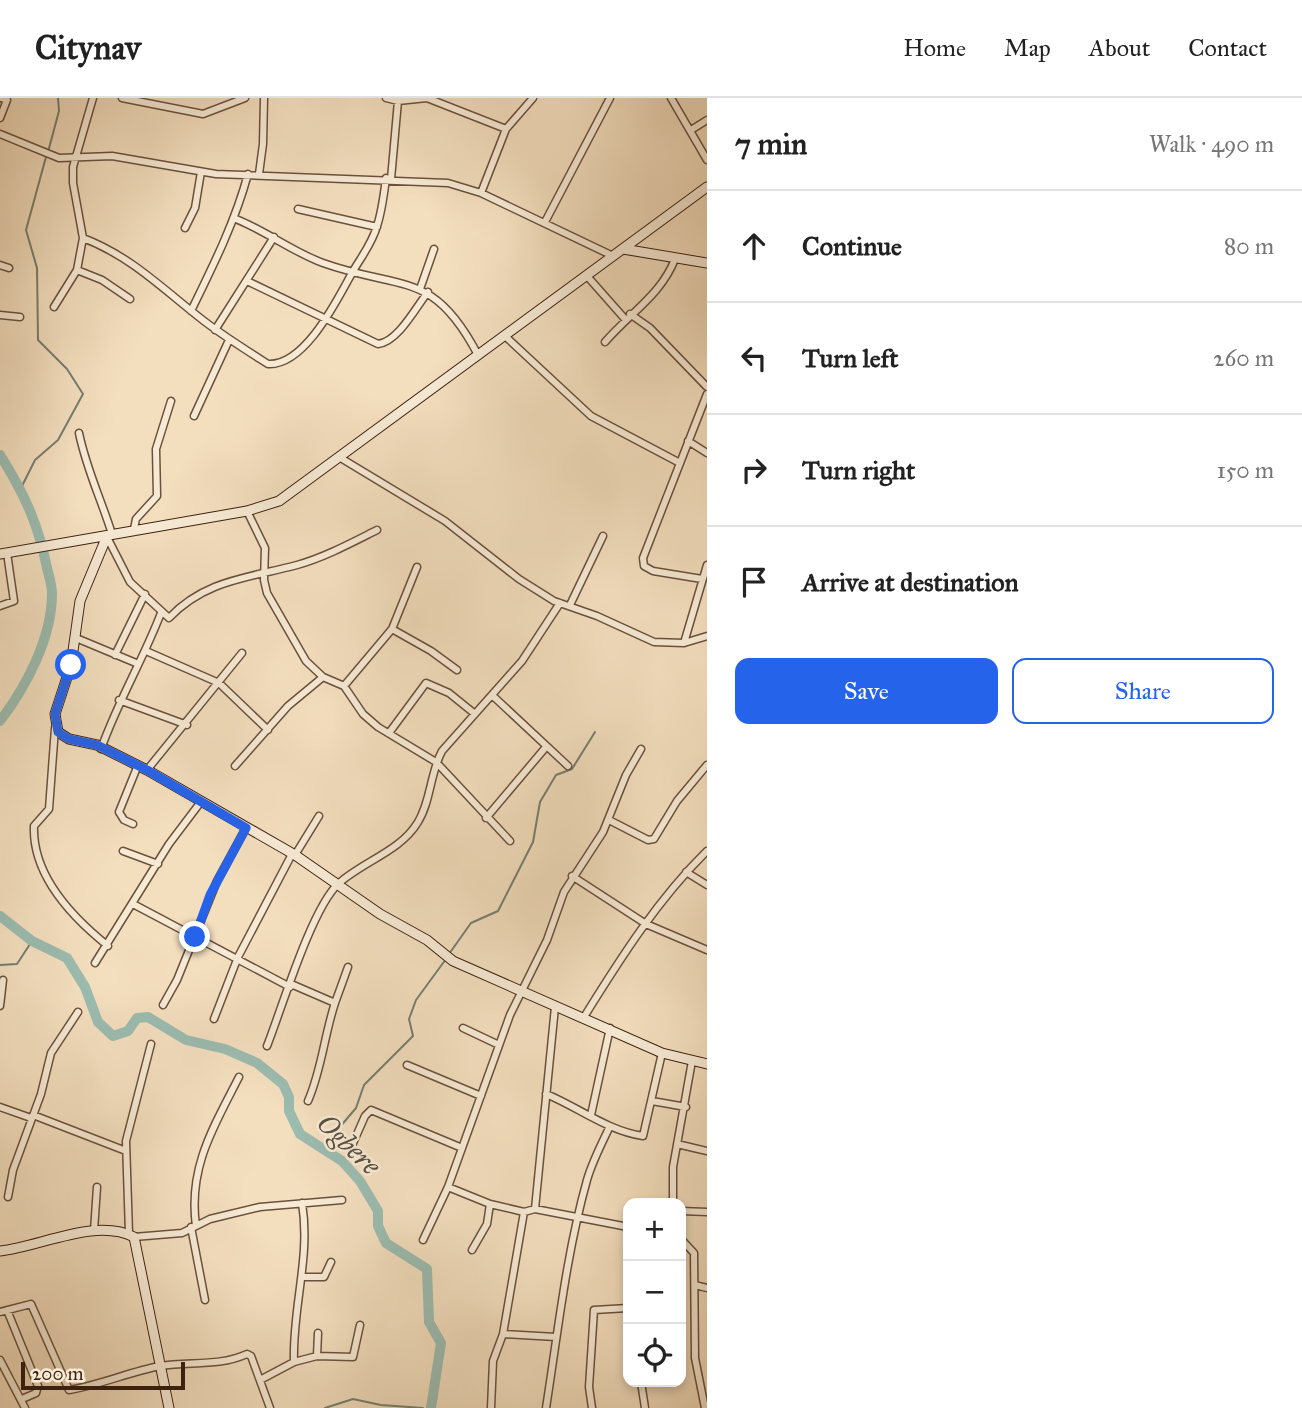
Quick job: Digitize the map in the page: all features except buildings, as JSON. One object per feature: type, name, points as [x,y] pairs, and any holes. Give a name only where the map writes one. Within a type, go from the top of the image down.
[{"type":"street","points":[[54,307],[77,270],[83,237],[73,183],[75,159],[93,98]]},
{"type":"street","points":[[121,98],[203,114],[245,98]]},
{"type":"street","points":[[259,174],[264,144],[264,98]]},
{"type":"street","points":[[386,98],[398,101],[427,98],[506,129]]},
{"type":"street","points":[[481,193],[506,129],[533,98]]},
{"type":"street","points":[[545,222],[610,98]]},
{"type":"street","points":[[671,98],[707,160]]},
{"type":"street","points":[[0,118],[5,99]]},
{"type":"street","points":[[83,237],[106,246],[130,261],[229,340],[268,364],[276,364],[289,358],[329,318],[377,227],[388,179],[398,101]]},
{"type":"street","points":[[691,131],[707,120]]},
{"type":"street","points":[[0,134],[50,156],[75,159],[125,157],[201,172],[448,183],[481,193],[613,256]]},
{"type":"street","points":[[185,228],[195,208],[201,172]]},
{"type":"street","points":[[191,311],[213,259],[236,219],[248,174]]},
{"type":"street","points":[[0,606],[14,601],[4,553],[247,511],[279,500],[707,187]]},
{"type":"street","points":[[298,209],[377,227]]},
{"type":"street","points":[[236,219],[321,262],[428,292],[455,316],[478,355]]},
{"type":"street","points":[[215,330],[274,237]]},
{"type":"street","points":[[420,289],[434,249]]},
{"type":"street","points":[[623,249],[707,263]]},
{"type":"street","points":[[605,342],[656,293],[675,259]]},
{"type":"street","points":[[0,265],[9,268]]},
{"type":"street","points":[[77,270],[102,280],[130,299]]},
{"type":"street","points":[[587,276],[628,317],[650,328],[707,387]]},
{"type":"street","points":[[247,281],[329,318],[378,344],[385,344],[428,292]]},
{"type":"street","points":[[0,315],[20,317]]},
{"type":"street","points":[[505,336],[591,416],[678,462]]},
{"type":"street","points":[[194,416],[229,340]]},
{"type":"street","points":[[702,579],[653,571],[644,566],[643,558],[665,507],[678,462],[707,394]]},
{"type":"street","points":[[134,529],[136,519],[157,496],[156,449],[171,401]]},
{"type":"street","points":[[79,433],[85,466],[96,484],[109,536],[130,582],[169,618],[183,603],[212,586],[332,553],[377,530]]},
{"type":"street","points":[[688,441],[707,453]]},
{"type":"street","points":[[339,457],[445,521],[519,579],[560,603],[644,639],[684,643],[707,636]]},
{"type":"street","points":[[247,511],[263,543],[267,593],[306,661],[323,677],[344,686],[363,714],[436,762],[510,841]]},
{"type":"street","points":[[107,946],[82,925],[58,894],[36,848],[34,826],[49,809],[55,714],[76,638],[85,582],[109,536]]},
{"type":"street","points":[[569,605],[603,536]]},
{"type":"street","points":[[684,643],[707,565]]},
{"type":"street","points":[[344,686],[392,629],[417,567]]},
{"type":"street","points":[[115,655],[145,594]]},
{"type":"street","points":[[267,1046],[309,935],[339,884],[389,851],[412,831],[419,820],[436,762],[537,641],[560,603]]},
{"type":"street","points":[[101,749],[119,700],[136,663],[146,651],[161,613]]},
{"type":"street","points":[[392,629],[431,651],[457,670]]},
{"type":"street","points":[[76,638],[136,663]]},
{"type":"street","points":[[146,651],[219,683],[268,730]]},
{"type":"street","points":[[133,824],[124,820],[120,812],[142,768],[187,724],[242,653]]},
{"type":"street","points":[[235,766],[288,706],[323,677]]},
{"type":"street","points":[[389,733],[426,683],[449,693],[475,714]]},
{"type":"street","points":[[493,696],[568,766]]},
{"type":"street","points":[[119,700],[187,724]]},
{"type":"street","points":[[55,726],[64,736],[142,768],[293,855],[453,961],[662,1053],[707,1064]]},
{"type":"street","points":[[486,818],[546,747]]},
{"type":"street","points":[[423,1240],[448,1187],[499,1045],[572,876],[609,820],[626,775],[641,749]]},
{"type":"street","points":[[609,820],[648,840],[654,839],[677,801],[707,765]]},
{"type":"street","points":[[95,962],[200,803]]},
{"type":"street","points":[[214,1020],[238,957],[293,855],[319,816]]},
{"type":"street","points":[[163,1005],[195,937],[210,895],[246,828]]},
{"type":"street","points":[[123,851],[158,864]]},
{"type":"street","points":[[584,1017],[646,924],[686,872],[707,851]]},
{"type":"street","points":[[686,872],[707,884]]},
{"type":"street","points":[[572,876],[646,924],[707,950]]},
{"type":"street","points":[[134,904],[290,985],[335,1003]]},
{"type":"street","points":[[308,1101],[319,1074],[326,1031],[348,967]]},
{"type":"street","points":[[0,1006],[4,980]]},
{"type":"street","points":[[535,1209],[555,1007]]},
{"type":"street","points":[[8,1197],[13,1170],[51,1053],[78,1012]]},
{"type":"street","points":[[463,1028],[499,1045]]},
{"type":"street","points":[[591,1115],[610,1028]]},
{"type":"street","points":[[151,1044],[128,1129],[126,1151],[132,1235],[169,1408]]},
{"type":"street","points":[[546,1094],[610,1126],[643,1136],[662,1053]]},
{"type":"street","points":[[673,1198],[677,1144],[692,1060]]},
{"type":"street","points":[[407,1065],[481,1096]]},
{"type":"street","points":[[205,1300],[193,1227],[194,1178],[239,1077]]},
{"type":"street","points":[[652,1101],[685,1107]]},
{"type":"street","points":[[0,1107],[126,1151]]},
{"type":"street","points":[[350,1150],[365,1116],[371,1110],[462,1148]]},
{"type":"street","points":[[546,1408],[564,1279],[578,1217],[587,1178],[610,1126]]},
{"type":"street","points":[[677,1144],[707,1151]]},
{"type":"street","points":[[94,1231],[97,1187]]},
{"type":"street","points":[[448,1187],[490,1204],[524,1212],[535,1209],[623,1226]]},
{"type":"street","points":[[0,1251],[28,1248],[70,1233],[182,1233],[209,1219],[260,1207],[342,1200]]},
{"type":"street","points":[[294,1362],[294,1324],[304,1277],[302,1203]]},
{"type":"street","points":[[472,1251],[487,1224],[490,1204]]},
{"type":"street","points":[[686,1211],[707,1212]]},
{"type":"street","points":[[491,1408],[493,1361],[503,1334],[524,1212]]},
{"type":"street","points":[[686,1244],[693,1250],[695,1358],[706,1394],[706,1407]]},
{"type":"street","points":[[304,1277],[324,1277],[331,1262]]},
{"type":"street","points":[[695,1285],[707,1288]]},
{"type":"street","points":[[22,1399],[36,1393],[38,1386],[4,1311],[27,1304],[34,1307],[69,1390],[161,1366],[221,1363],[247,1354],[251,1356],[270,1408]]},
{"type":"street","points":[[592,1408],[589,1387],[594,1310],[623,1308]]},
{"type":"street","points":[[260,1380],[294,1362],[317,1356],[353,1357],[360,1325]]},
{"type":"street","points":[[317,1356],[318,1333]]},
{"type":"street","points":[[503,1334],[556,1337]]},
{"type":"street","points":[[0,1360],[25,1408]]},
{"type":"street","points":[[642,1387],[645,1408]]},
{"type":"waterway","points":[[48,152],[59,111],[58,98]]},
{"type":"waterway","points":[[21,488],[35,460],[58,440],[83,394],[67,369],[38,340],[37,268],[26,230],[46,157]]},
{"type":"waterway","name":"Ogbere","points":[[0,455],[35,522],[52,594],[48,628],[36,661],[0,721]]},
{"type":"waterway","points":[[449,954],[471,923],[498,911],[533,842],[540,802],[556,775],[572,769],[595,732]]},
{"type":"waterway","name":"Ogbere","points":[[0,916],[32,941],[67,958],[85,987],[98,1022],[113,1036],[128,1031],[137,1018],[148,1017],[186,1040],[225,1049],[257,1063],[283,1084],[289,1097],[289,1111],[300,1134],[342,1161],[360,1181],[378,1211],[378,1226],[386,1243],[427,1269],[429,1322],[441,1343],[431,1408]]},
{"type":"waterway","points":[[0,965],[17,964],[32,941]]},
{"type":"waterway","points":[[323,1147],[356,1108],[364,1085],[413,1036],[409,1019],[416,1000],[446,959]]},
{"type":"waterway","points":[[325,1408],[353,1399],[381,1405],[423,1408]]},
{"type":"route","points":[[71,665],[55,714],[58,732],[69,739],[97,745],[147,770],[246,828],[210,895],[195,937]]}]
